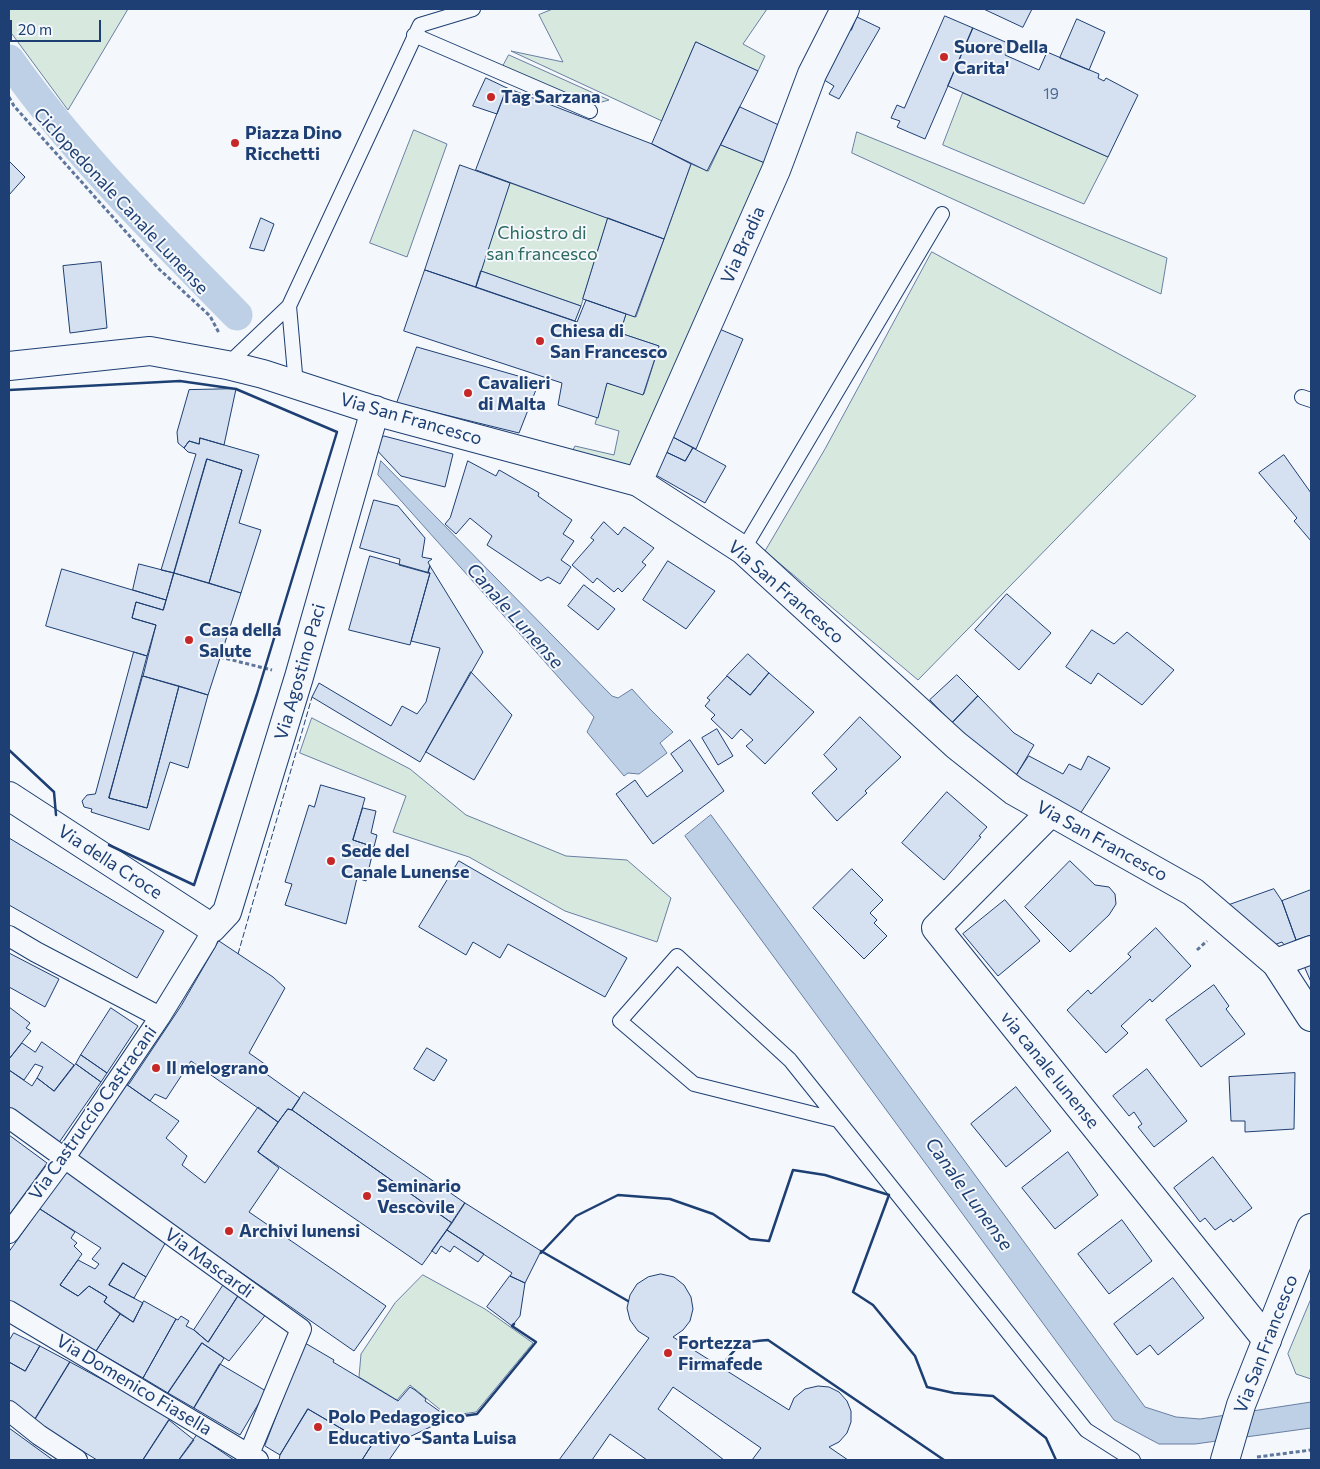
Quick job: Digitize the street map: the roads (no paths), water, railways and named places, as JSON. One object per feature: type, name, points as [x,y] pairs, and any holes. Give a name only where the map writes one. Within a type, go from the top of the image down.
[{"type":"street","name":"Via Bradia","points":[[638,482],[776,170],[812,74],[846,9]]},
{"type":"street","name":"Via San Francesco","points":[[9,366],[150,351],[227,365],[263,374],[375,410],[638,482],[743,550],[956,745],[1014,791],[1193,892],[1276,963],[1311,1017]]},
{"type":"street","name":"Via Agostino Paci","points":[[212,928],[227,912],[300,677],[375,410]]},
{"type":"street","name":"Via della Croce","points":[[9,796],[212,928]]},
{"type":"street","name":"via canale lunense","points":[[1051,812],[936,928],[1267,1340]]},
{"type":"street","name":"Via Castruccio Castracani","points":[[9,1233],[64,1159],[160,1017],[206,942],[212,928]]},
{"type":"street","points":[[9,936],[160,1017]]},
{"type":"street","points":[[1276,963],[1311,950]]},
{"type":"street","name":"Via Mascardi","points":[[9,1118],[301,1329],[254,1457]]},
{"type":"street","name":"Via San Francesco","points":[[1224,1460],[1242,1405],[1311,1228]]},
{"type":"street","name":"Via Domenico Fiasella","points":[[9,1312],[254,1457]]},
{"type":"street","points":[[9,1411],[39,1435],[77,1460]]},
{"type":"lane","points":[[227,365],[289,306],[417,30],[472,9]]},
{"type":"lane","points":[[417,30],[590,111]]},
{"type":"lane","points":[[743,550],[942,214]]},
{"type":"lane","points":[[289,306],[296,385]]},
{"type":"lane","points":[[838,1120],[694,1084],[620,1021],[677,956],[790,1060],[838,1120],[1086,1430],[1133,1460]]},
{"type":"water","name":"Canale Lunense","points":[[381,461],[612,696],[618,698],[632,689],[673,732],[660,743],[667,753],[639,774],[628,773],[624,776],[587,732],[594,717],[378,475]]},
{"type":"water","name":"Canale Lunense","points":[[711,815],[1145,1407],[1176,1417],[1200,1419],[1311,1402],[1311,1428],[1195,1444],[1159,1444],[1114,1420],[685,836]]},
{"type":"waterway","points":[[9,60],[34,95],[89,160],[147,223],[237,315]]},
{"type":"place","name":"Suore Della Carita'","points":[[944,57]]},
{"type":"place","name":"Tag Sarzana","points":[[491,97]]},
{"type":"place","name":"Piazza Dino Ricchetti","points":[[235,143]]},
{"type":"place","name":"Chiesa di San Francesco","points":[[540,341]]},
{"type":"place","name":"Cavalieri di Malta","points":[[468,393]]},
{"type":"place","name":"Casa della Salute","points":[[189,640]]},
{"type":"place","name":"Sede del Canale Lunense","points":[[331,861]]},
{"type":"place","name":"Il melograno","points":[[156,1068]]},
{"type":"place","name":"Seminario Vescovile","points":[[367,1196]]},
{"type":"place","name":"Archivi lunensi","points":[[229,1231]]},
{"type":"place","name":"Fortezza Firmafede","points":[[668,1353]]},
{"type":"place","name":"Polo Pedagogico Educativo -Santa Luisa","points":[[318,1427]]},
{"type":"park label","name":"Chiostro di san francesco","points":[[542,243]]}]
